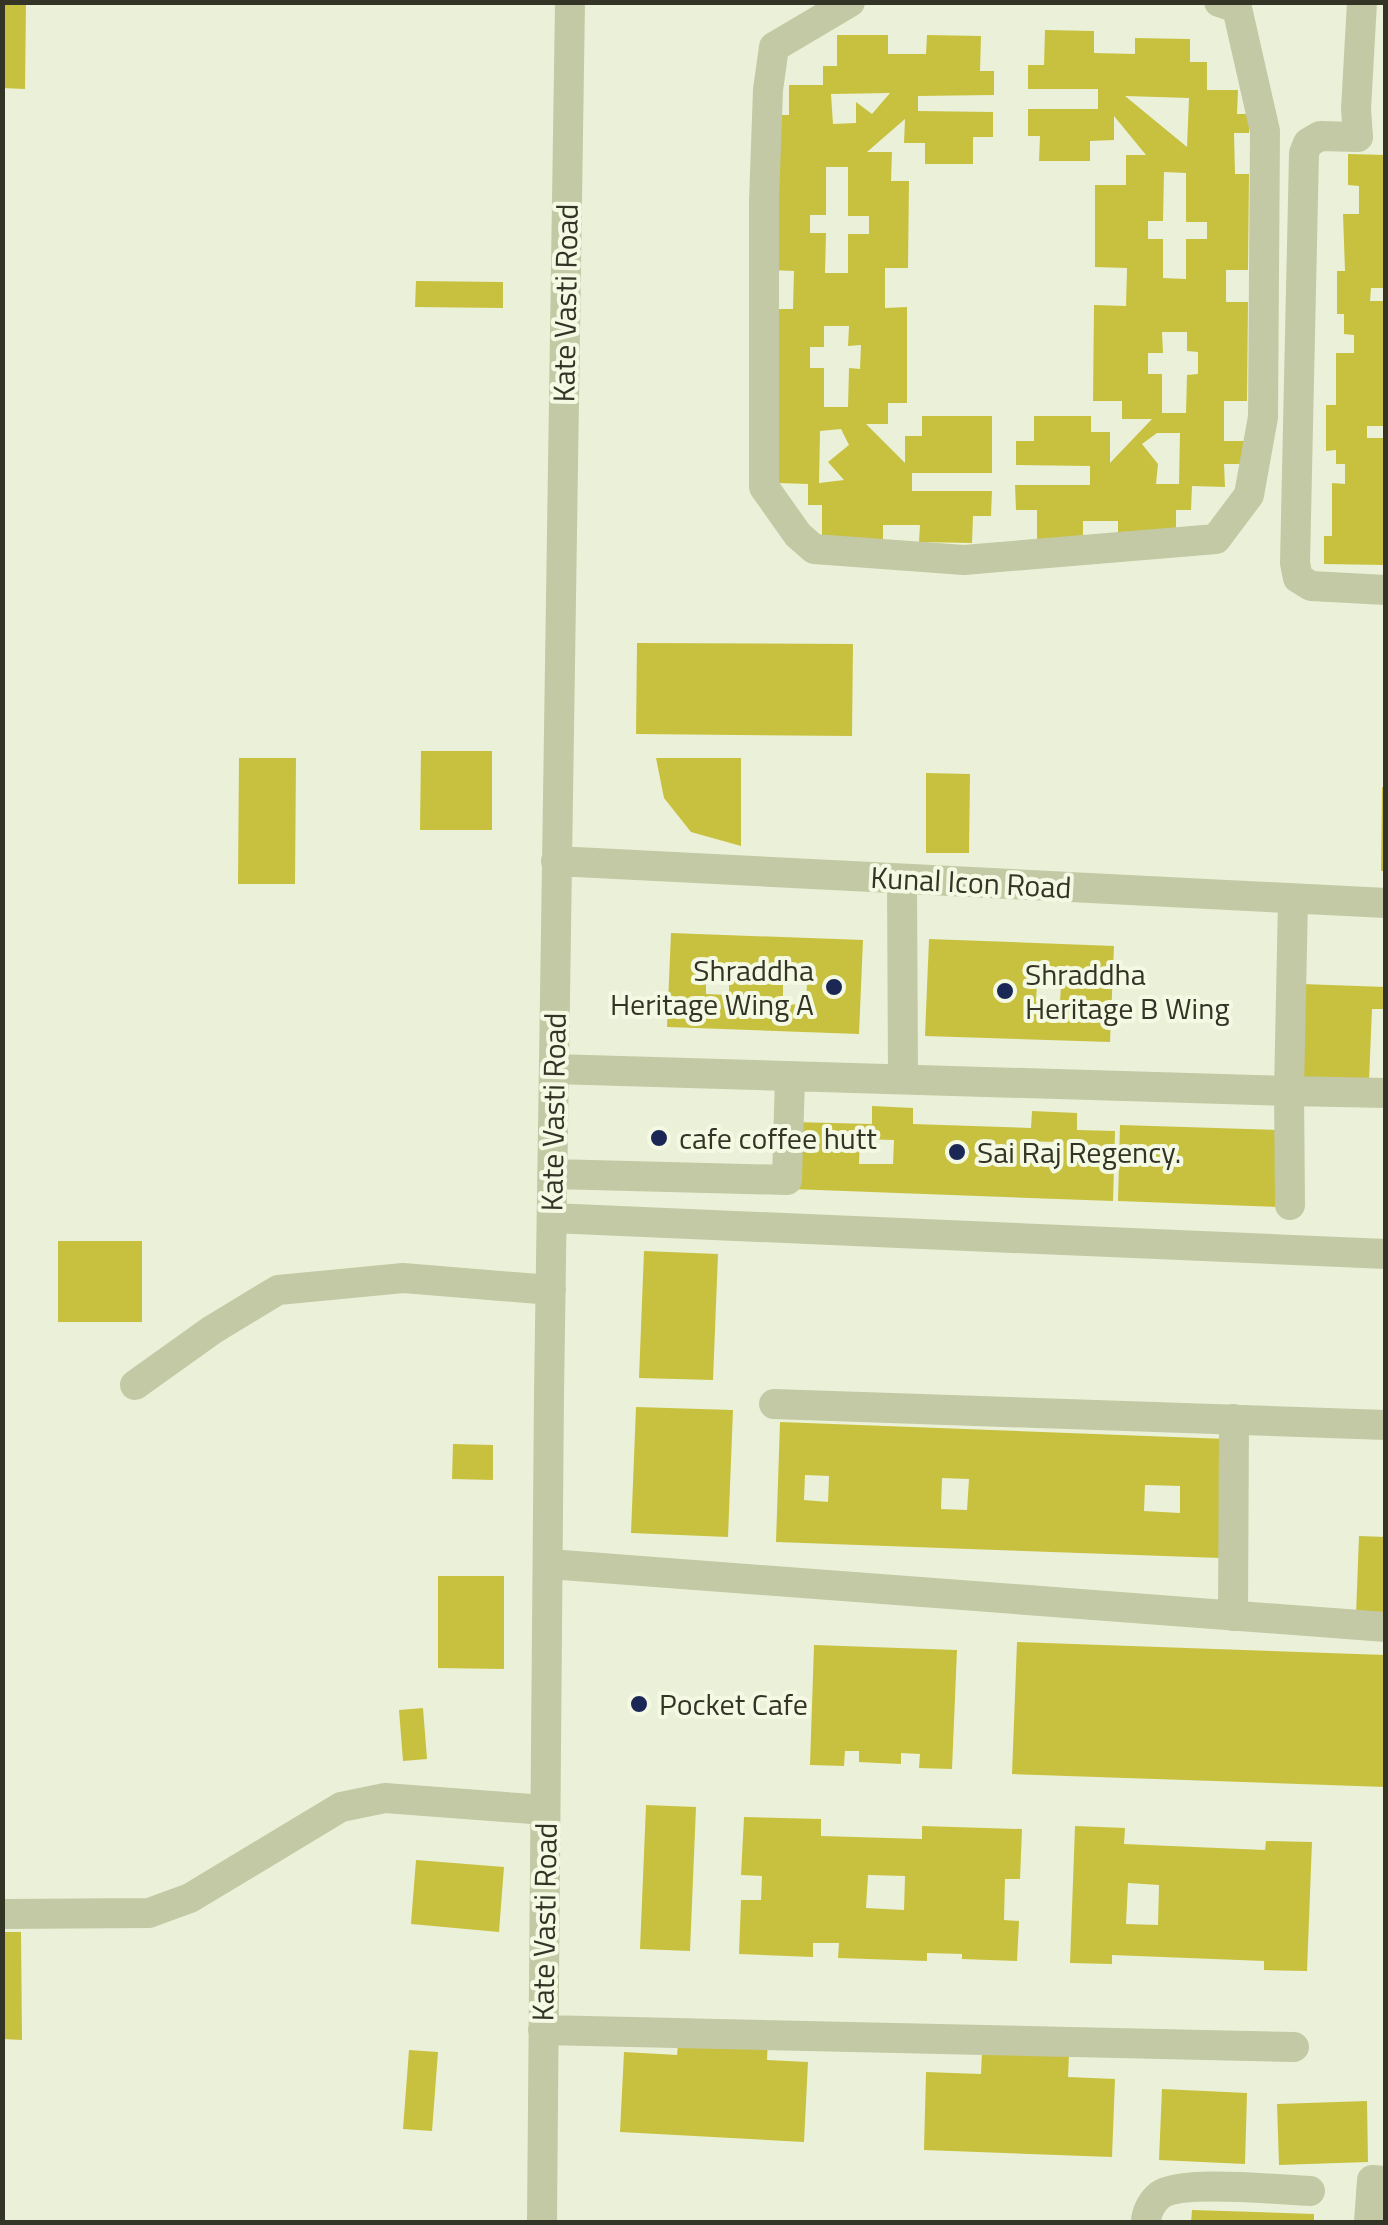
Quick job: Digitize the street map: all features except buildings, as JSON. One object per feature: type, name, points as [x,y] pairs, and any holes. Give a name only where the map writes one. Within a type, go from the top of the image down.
[{"type":"street","name":"Kate Vasti Road","points":[[542,2222],[556,861],[570,2]]},
{"type":"street","points":[[850,2],[774,47],[768,90],[764,200],[764,487],[798,535],[814,549],[964,560],[1216,538],[1250,495],[1263,417],[1264,131],[1238,8],[1219,2]]},
{"type":"street","points":[[1362,2],[1356,109],[1372,138]]},
{"type":"street","points":[[1372,138],[1320,136],[1308,143],[1304,152],[1295,563],[1298,578],[1311,586],[1386,590]]},
{"type":"street","name":"Kunal Icon Road","points":[[556,861],[1386,903]]},
{"type":"street","points":[[902,879],[903,1077]]},
{"type":"street","points":[[1290,1206],[1292,899]]},
{"type":"street","points":[[554,1070],[1386,1093]]},
{"type":"street","points":[[553,1174],[788,1180],[790,1077]]},
{"type":"street","points":[[552,1218],[1386,1254]]},
{"type":"street","points":[[135,1385],[212,1330],[278,1290],[403,1278],[551,1290]]},
{"type":"street","points":[[774,1404],[1386,1424]]},
{"type":"street","points":[[1232,1616],[1234,1419]]},
{"type":"street","points":[[548,1564],[1386,1627]]},
{"type":"street","points":[[2,1914],[149,1913],[190,1898],[340,1807],[385,1798],[546,1810]]},
{"type":"street","points":[[543,2030],[1294,2047]]},
{"type":"street","points":[[1369,2222],[1372,2180],[1386,2181]]},
{"type":"street","points":[[1146,2222],[1146,2214],[1160,2195],[1184,2186],[1310,2191]]},
{"type":"place","name":"Shraddha Heritage Wing A","points":[[834,987]]},
{"type":"place","name":"Shraddha Heritage B Wing","points":[[1005,991]]},
{"type":"place","name":"cafe coffee hutt","points":[[659,1138]]},
{"type":"place","name":"Sai Raj Regency.","points":[[957,1152]]},
{"type":"place","name":"Pocket Cafe","points":[[639,1704]]}]
